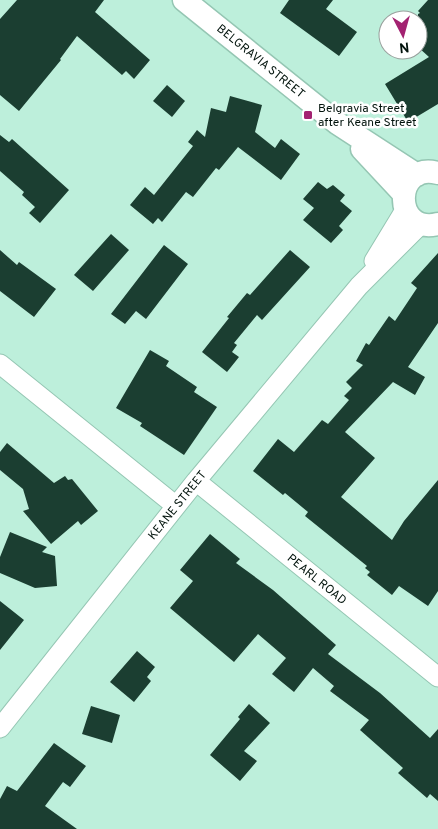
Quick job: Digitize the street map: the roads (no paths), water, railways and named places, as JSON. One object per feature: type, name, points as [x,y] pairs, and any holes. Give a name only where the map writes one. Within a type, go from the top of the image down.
[{"type":"street","name":"BELGRAVIA STREET","points":[[184,0],[337,123],[417,213]]},
{"type":"street","name":"BELGRAVIA STREET","points":[[337,123],[432,172]]},
{"type":"street","points":[[417,213],[408,183],[432,172]]},
{"type":"street","name":"KEANE STREET","points":[[0,728],[196,481],[359,286],[417,213]]},
{"type":"street","points":[[0,364],[176,506]]},
{"type":"street","name":"PEARL ROAD","points":[[196,481],[438,677]]},
{"type":"place","name":"Belgravia Street after Keane Street","points":[[308,115]]}]
